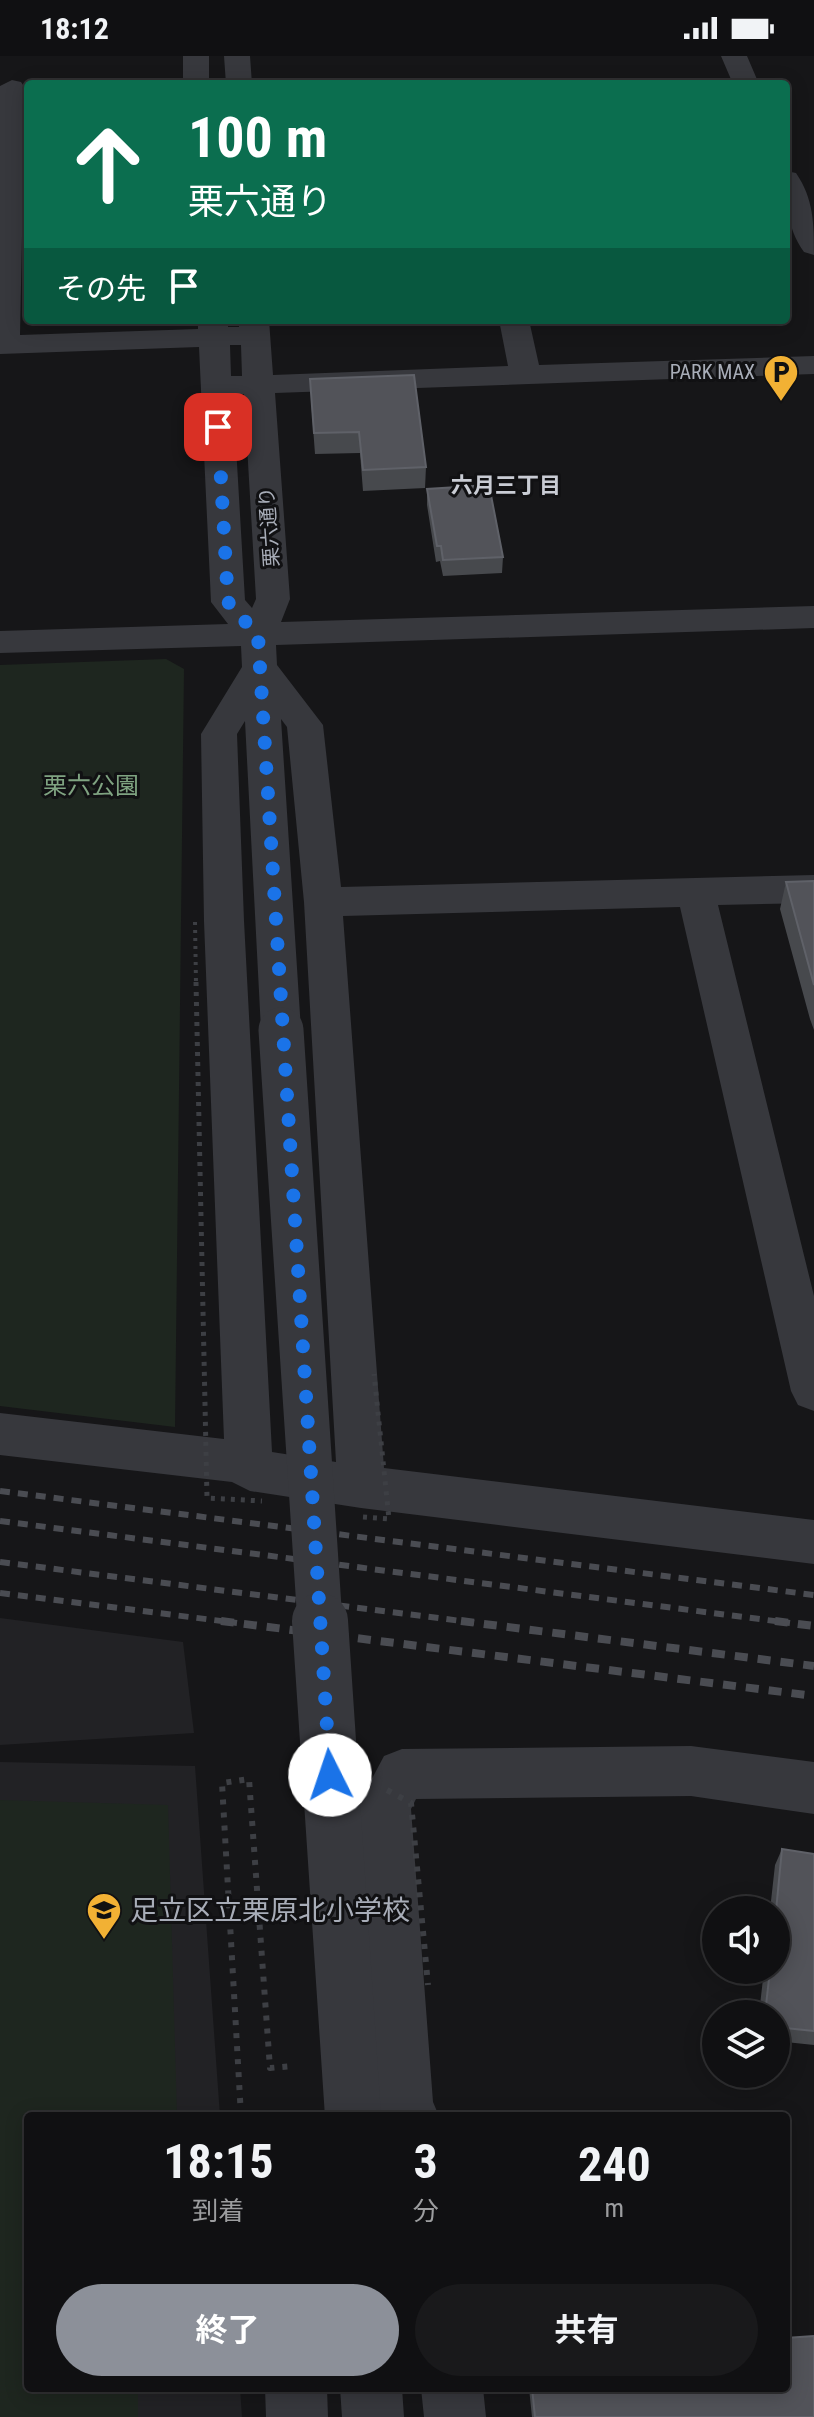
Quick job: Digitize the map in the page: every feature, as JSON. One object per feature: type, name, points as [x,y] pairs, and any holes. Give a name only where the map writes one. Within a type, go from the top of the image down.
[{"type":"street","points":[[196,56],[196,80]]},
{"type":"street","points":[[237,56],[239,80]]},
{"type":"street","points":[[734,56],[744,80]]},
{"type":"street","points":[[13,88],[3,345],[213,328],[254,328]]},
{"type":"street","points":[[790,171],[814,170]]},
{"type":"street","points":[[790,189],[814,246]]},
{"type":"street","points":[[515,324],[525,374]]},
{"type":"street","name":"栗六通り","points":[[213,328],[228,602],[259,651]]},
{"type":"street","name":"栗六通り","points":[[254,328],[273,599],[259,651],[281,1030],[382,2112]]},
{"type":"street","points":[[216,386],[814,365]]},
{"type":"street","points":[[0,642],[259,651],[814,617]]},
{"type":"street","points":[[259,651],[305,725],[323,902],[360,1502]]},
{"type":"street","points":[[259,651],[219,734],[224,936],[259,1482]]},
{"type":"street","points":[[323,902],[814,889]]},
{"type":"street","points":[[696,893],[807,1334],[814,1391]]},
{"type":"street","points":[[0,1434],[259,1482]]},
{"type":"street","points":[[259,1482],[250,1470],[360,1502],[814,1542]]},
{"type":"street","points":[[382,2112],[384,1805],[402,1774],[691,1771],[814,1788]]},
{"type":"street","points":[[296,2392],[297,2417]]},
{"type":"street","points":[[371,2392],[373,2417]]},
{"type":"street","points":[[452,2392],[455,2417]]},
{"type":"path","points":[[195,922],[207,1498],[259,1482]]},
{"type":"path","points":[[360,1502],[389,1519],[374,1374]]},
{"type":"path","points":[[241,2112],[222,1783],[249,1779],[270,2068],[296,2066],[296,2050]]},
{"type":"path","points":[[386,1789],[411,1803],[428,1985]]},
{"type":"shaded area","points":[[0,1618],[183,1642],[194,1733],[0,1745]]},
{"type":"shaded area","name":"足立区立栗原北小学校","points":[[0,1762],[195,1766],[220,2112],[24,2112],[24,2392],[240,2392],[242,2417],[0,2417]]},
{"type":"green space","name":"栗六公園","points":[[166,659],[184,669],[175,1427],[0,1406],[0,665]]},
{"type":"green space","name":"足立区立栗原北小学校","points":[[0,1800],[168,1805],[177,2112],[24,2112],[24,2392],[138,2392],[138,2417],[0,2417]]},
{"type":"building","points":[[414,375],[426,467],[363,470],[359,432],[314,433],[310,379]]},
{"type":"building","points":[[489,485],[503,557],[443,560],[441,546],[437,546],[427,489]]},
{"type":"building","points":[[814,881],[814,985],[786,882]]},
{"type":"building","points":[[782,1849],[814,1854],[814,2031],[790,2028],[790,2000],[767,2000],[768,1984],[790,1984],[790,1896],[777,1896]]},
{"type":"building","points":[[814,2336],[814,2417],[535,2417],[532,2392],[790,2392],[790,2338]]},
{"type":"railway","points":[[0,1491],[814,1595]]},
{"type":"railway","points":[[0,1521],[790,1623]]},
{"type":"railway","points":[[0,1562],[477,1623]]},
{"type":"railway","points":[[0,1593],[237,1623]]},
{"type":"railway","points":[[221,1621],[814,1696]]},
{"type":"railway","points":[[461,1621],[814,1666]]},
{"type":"railway","points":[[775,1621],[814,1626]]},
{"type":"place","name":"PARK MAX","points":[[781,403]]},
{"type":"place","name":"足立区立栗原北小学校","points":[[104,1941]]},
{"type":"district","name":"六月三丁目","points":[[506,485]]},
{"type":"route","points":[[218,427],[228,602],[258,636],[330,1775]]}]
